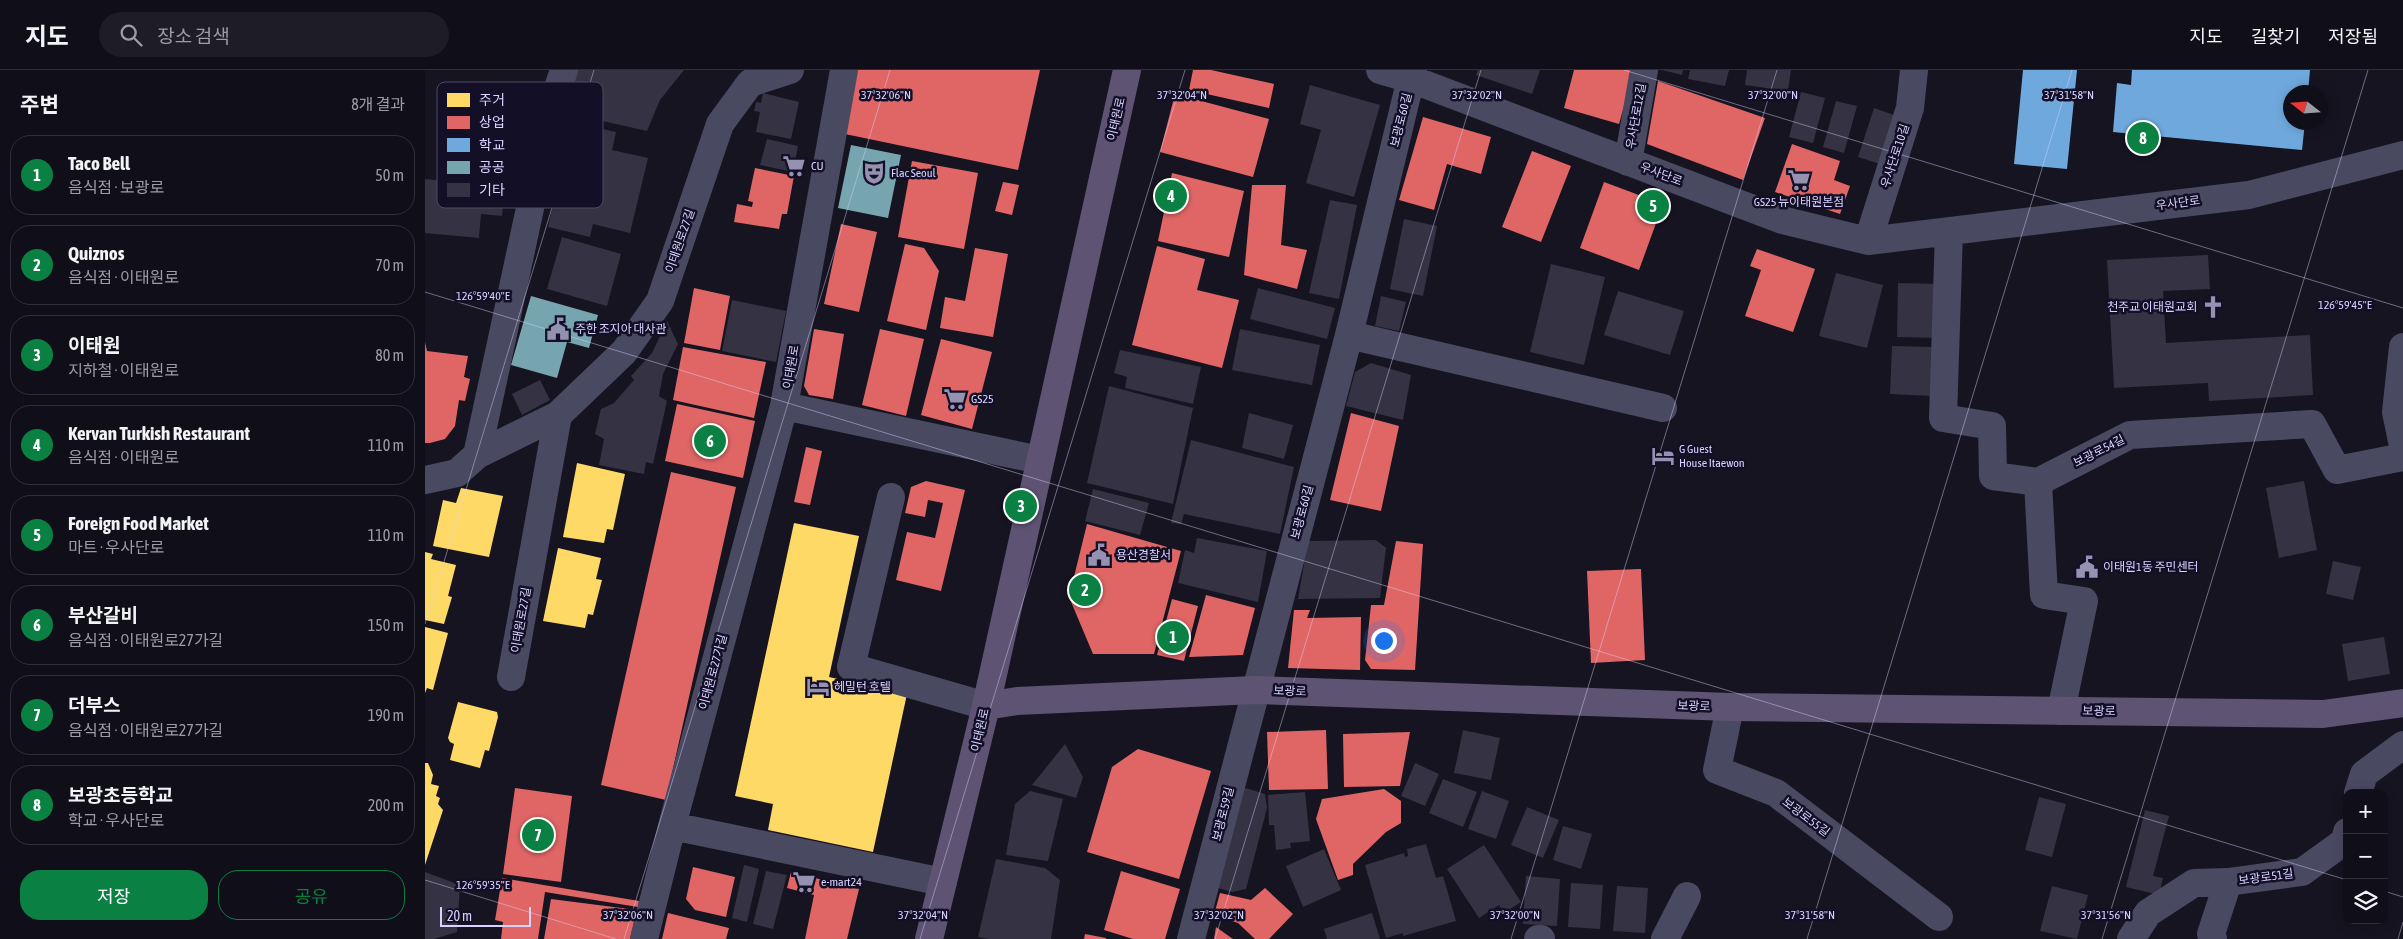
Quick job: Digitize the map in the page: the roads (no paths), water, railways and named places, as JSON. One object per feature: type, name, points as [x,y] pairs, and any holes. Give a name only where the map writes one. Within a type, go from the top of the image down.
[{"type":"main road","name":"이태원로","points":[[929,939],[986,706],[1127,70]]},
{"type":"main road","name":"보광로","points":[[986,706],[1017,702],[1255,690],[1730,707],[2323,714],[2403,703]]},
{"type":"street","points":[[560,82],[564,70]]},
{"type":"street","name":"이태원로27길","points":[[425,480],[457,473],[477,455],[558,415],[624,352],[660,301],[720,124],[744,77],[790,70]]},
{"type":"street","name":"이태원로","points":[[844,70],[784,406],[1040,460]]},
{"type":"street","name":"우사단로","points":[[1380,70],[1412,75],[1629,162],[1783,220],[1868,241],[2249,195],[2403,155]]},
{"type":"street","name":"우사단로12길","points":[[1629,162],[1644,70]]},
{"type":"street","name":"우사단로10길","points":[[1868,241],[1911,108],[1915,70]]},
{"type":"street","name":"보광로60길","points":[[1255,690],[1349,335],[1412,75]]},
{"type":"street","points":[[477,455],[530,208]]},
{"type":"street","points":[[1949,231],[1943,418],[1992,426],[1993,476],[2038,482],[2043,595],[2084,601],[2061,711]]},
{"type":"street","points":[[1349,335],[1663,408]]},
{"type":"street","points":[[2403,346],[2396,412],[2403,446]]},
{"type":"street","name":"이태원로27가길","points":[[644,939],[671,826],[784,406]]},
{"type":"street","name":"이태원로27길","points":[[511,677],[558,415]]},
{"type":"street","name":"보광로54길","points":[[2038,482],[2130,435],[2312,424],[2337,470],[2403,457]]},
{"type":"street","points":[[891,497],[851,668],[986,706]]},
{"type":"street","name":"보광로59길","points":[[1191,939],[1255,690]]},
{"type":"street","name":"보광로55길","points":[[1730,707],[1717,770],[1776,793],[1939,917]]},
{"type":"street","points":[[2358,789],[2364,774],[2403,745]]},
{"type":"street","points":[[671,826],[943,882]]},
{"type":"street","name":"보광로51길","points":[[2131,939],[2148,913],[2194,883],[2228,882],[2302,872],[2345,841],[2347,834]]},
{"type":"street","name":"보광로51길","points":[[2213,939],[2211,934],[2228,882]]},
{"type":"street","points":[[1665,939],[1687,896]]},
{"type":"place","name":"보광초등학교","points":[[2143,138]]},
{"type":"place","name":"CU","points":[[794,166]]},
{"type":"place","name":"Flac Seoul","points":[[874,173]]},
{"type":"place","name":"GS25 뉴이태원본점","points":[[1799,180]]},
{"type":"place","name":"Kervan Turkish Restaurant","points":[[1171,196]]},
{"type":"place","name":"Foreign Food Market","points":[[1653,206]]},
{"type":"place","name":"천주교 이태원교회","points":[[2213,307]]},
{"type":"place","name":"주한 조지아 대사관","points":[[558,329]]},
{"type":"place","name":"GS25","points":[[955,399]]},
{"type":"place","name":"부산갈비","points":[[710,441]]},
{"type":"place","name":"G Guest House Itaewon","points":[[1663,456]]},
{"type":"place","name":"이태원","points":[[1021,506]]},
{"type":"place","name":"용산경찰서","points":[[1099,555]]},
{"type":"place","name":"이태원1동 주민센터","points":[[2087,567]]},
{"type":"place","name":"Quiznos","points":[[1085,590]]},
{"type":"place","name":"Taco Bell","points":[[1173,637]]},
{"type":"place","name":"헤밀턴 호텔","points":[[818,687]]},
{"type":"place","name":"더부스","points":[[538,835]]},
{"type":"place","name":"e-mart24","points":[[804,882]]}]
